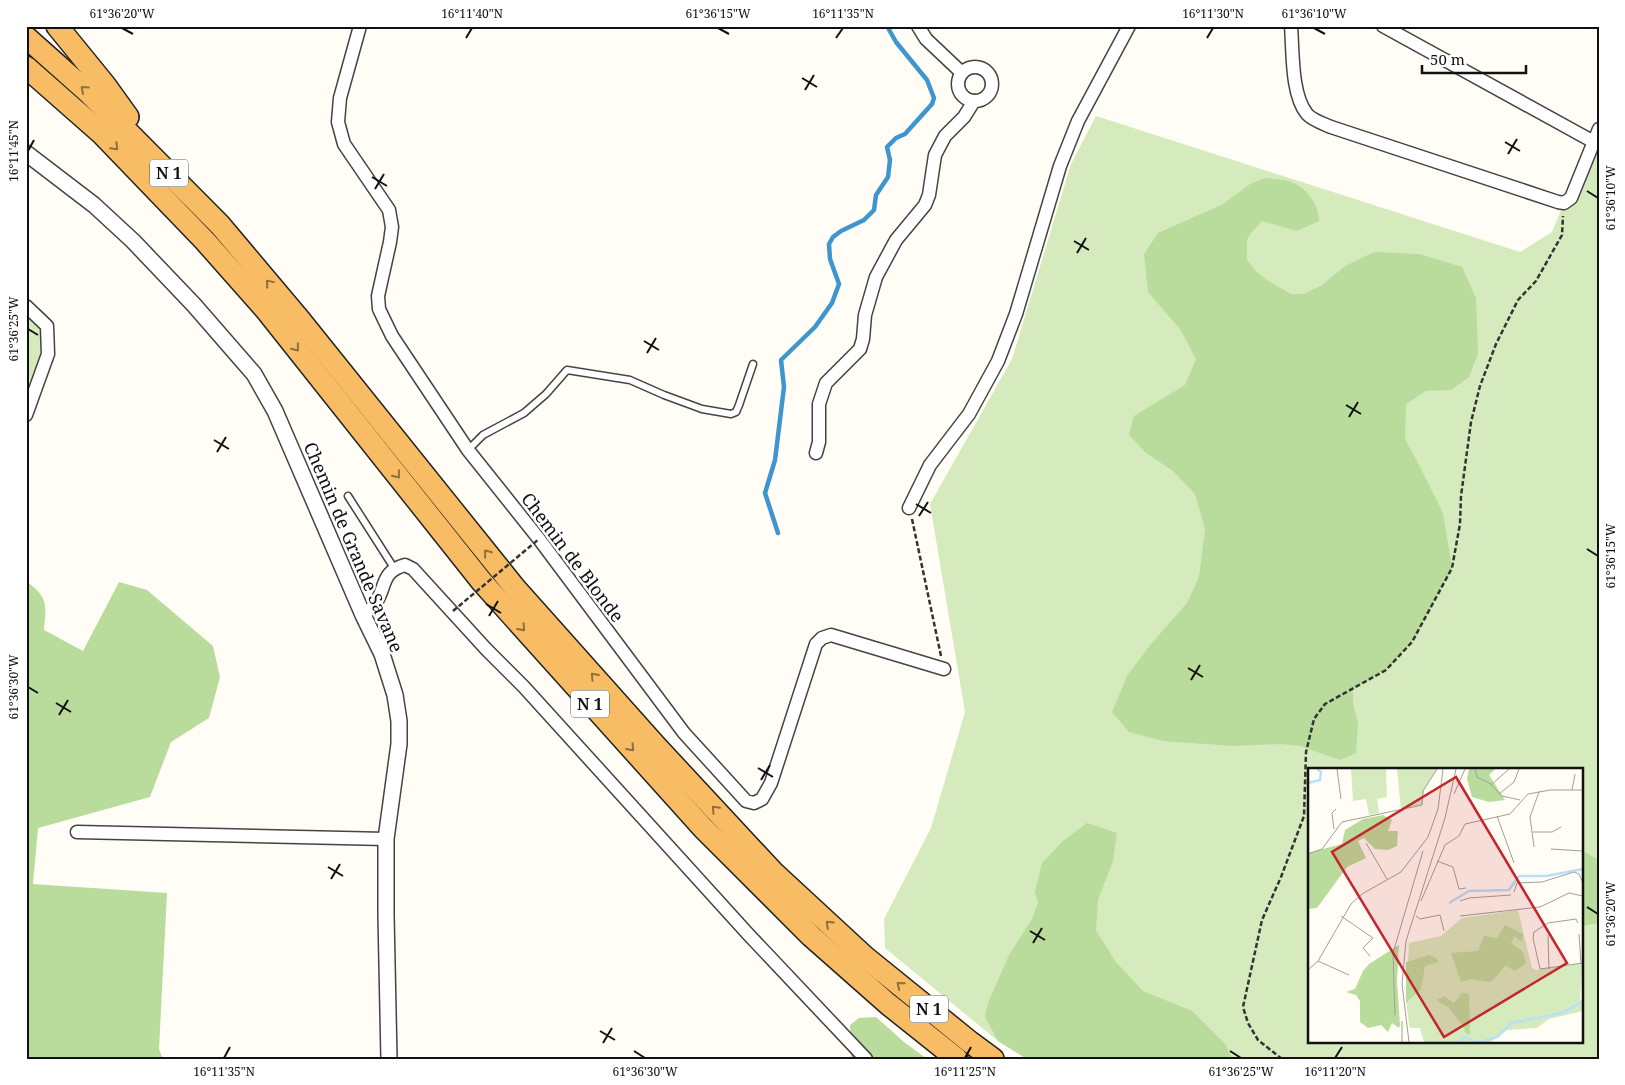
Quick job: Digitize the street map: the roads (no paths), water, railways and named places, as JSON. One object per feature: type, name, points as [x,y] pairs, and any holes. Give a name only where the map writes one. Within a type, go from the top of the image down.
[{"type":"highway","points":[[57,26],[105,85],[167,170]]},
{"type":"highway","name":"N 1","points":[[26,37],[90,94],[220,225],[300,320],[515,588],[773,872],[865,957],[993,1059]]},
{"type":"highway","name":"N 1","points":[[26,67],[101,133],[205,241],[266,310],[482,582],[703,828],[810,936],[888,1004],[957,1059]]},
{"type":"street","name":"Chemin de Blonde","points":[[360,26],[340,98],[338,122],[344,144],[389,210],[392,227],[378,296],[379,309],[392,336],[468,450],[539,539],[684,733],[746,801],[754,804],[762,799],[771,783],[816,644],[822,638],[832,635],[944,669]]},
{"type":"street","points":[[918,26],[926,39],[962,73]]},
{"type":"street","points":[[909,508],[930,465],[969,414],[998,361],[1016,314],[1060,166],[1078,120],[1129,26]]},
{"type":"street","points":[[1291,26],[1299,101],[1308,116],[1331,127],[1564,203],[1571,198],[1599,129]]},
{"type":"street","points":[[1383,26],[1594,142]]},
{"type":"street","points":[[972,68],[983,70],[991,78],[989,94],[980,101],[969,100],[961,93],[958,83],[962,73],[972,68]]},
{"type":"street","points":[[816,453],[819,442],[819,404],[826,383],[860,349],[865,315],[876,277],[896,240],[924,205],[929,195],[935,155],[945,136],[964,117],[974,101]]},
{"type":"street","name":"Chemin de Grande Savane","points":[[26,153],[94,205],[133,241],[194,305],[254,374],[275,411],[363,615],[382,654],[395,695],[400,721],[399,744],[386,839],[389,1059]]},
{"type":"street","points":[[26,306],[47,326],[48,354],[26,415]]},
{"type":"street","points":[[363,615],[375,604],[385,580],[394,568],[405,565],[413,569],[486,649],[524,687],[748,934],[866,1059]]},
{"type":"street","points":[[77,832],[386,839]]},
{"type":"lane","points":[[468,450],[484,435],[524,414],[546,394],[567,370],[630,380],[702,409],[731,414],[736,412],[753,364]]},
{"type":"lane","points":[[348,496],[394,568]]},
{"type":"waterway","points":[[778,533],[765,493],[775,460],[784,387],[781,360],[815,327],[832,303],[839,284],[830,259],[829,244],[833,237],[864,220],[874,210],[876,195],[888,177],[890,160],[887,147],[896,138],[905,134],[932,104],[934,98],[927,80],[896,42],[887,26]]}]
